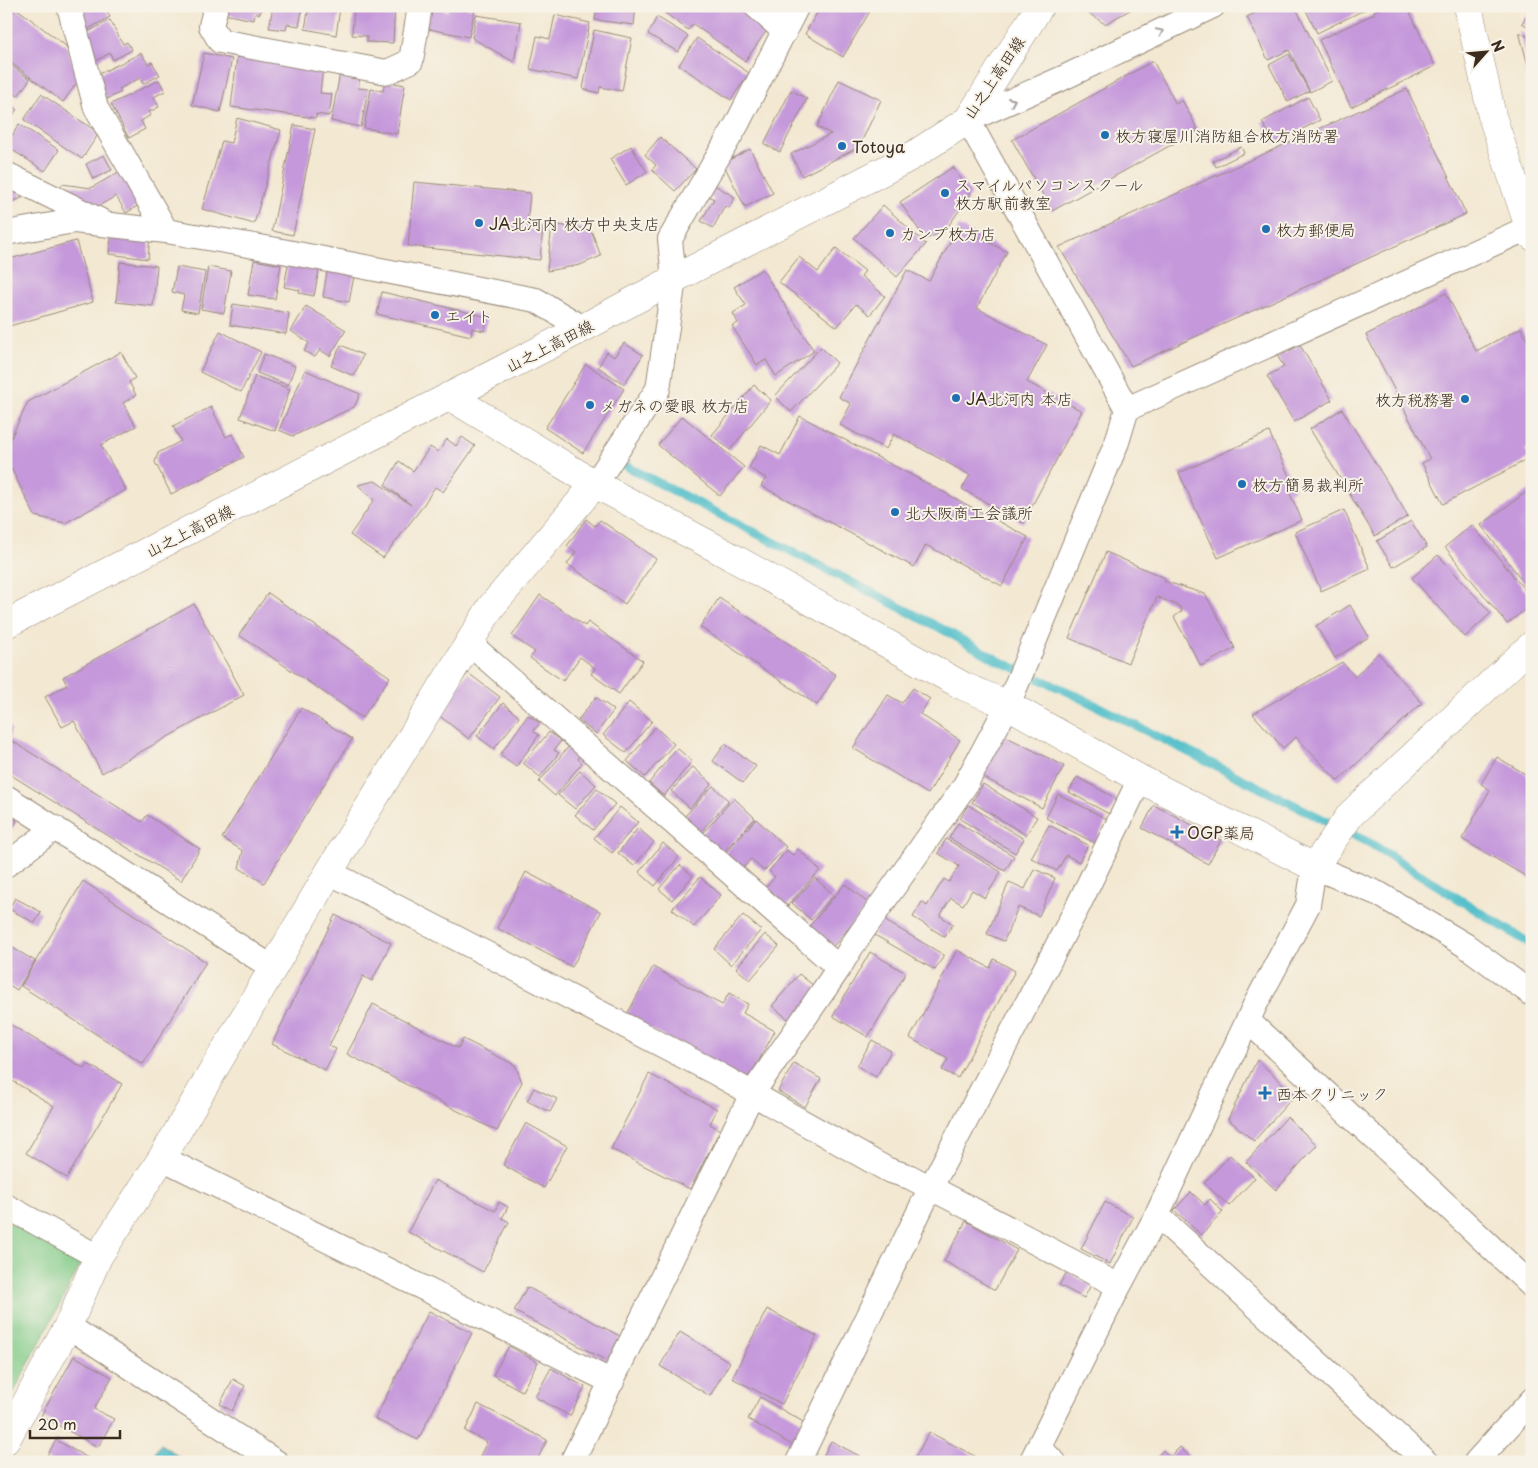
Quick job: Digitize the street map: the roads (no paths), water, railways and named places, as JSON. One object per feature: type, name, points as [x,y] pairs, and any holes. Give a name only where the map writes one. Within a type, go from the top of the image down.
[{"type":"street","points":[[69,6],[96,108],[166,231]]},
{"type":"street","points":[[216,6],[210,26],[220,41],[387,72],[411,61],[420,6]]},
{"type":"street","points":[[756,6],[785,32]]},
{"type":"street","points":[[6,1440],[68,1326],[98,1257],[162,1158],[329,872],[491,607],[595,484],[658,389],[674,279],[670,239],[737,124],[797,6]]},
{"type":"street","name":"山之上高田線","points":[[6,624],[583,328],[912,156],[968,120],[1040,6]]},
{"type":"street","points":[[572,1462],[752,1094],[839,968],[852,946],[964,787],[1011,697],[1117,442],[1127,409],[968,120],[1064,78],[1213,6]]},
{"type":"street","points":[[1127,409],[1530,232],[1492,116],[1468,6]]},
{"type":"street","points":[[6,174],[109,224]]},
{"type":"street","points":[[6,233],[74,221],[166,231],[277,250],[536,300],[583,328]]},
{"type":"street","points":[[448,396],[595,484],[712,546],[963,686],[1011,697],[1140,779],[1322,856],[1379,894],[1465,945],[1532,994]]},
{"type":"street","points":[[469,643],[839,968]]},
{"type":"street","points":[[1041,1457],[1119,1286],[1157,1215],[1248,1021],[1308,905],[1322,856],[1351,814],[1532,645]]},
{"type":"street","points":[[798,1462],[930,1189],[1078,906],[1140,779]]},
{"type":"street","points":[[6,797],[273,968]]},
{"type":"street","points":[[6,865],[55,828]]},
{"type":"street","points":[[329,872],[714,1072],[888,1170],[910,1177],[1119,1286]]},
{"type":"street","points":[[1248,1021],[1532,1286]]},
{"type":"street","points":[[162,1158],[612,1382]]},
{"type":"street","points":[[6,1206],[98,1257]]},
{"type":"street","points":[[1157,1215],[1426,1462]]},
{"type":"street","points":[[68,1326],[276,1462]]},
{"type":"street","points":[[1476,1462],[1532,1400]]},
{"type":"water","points":[[161,1444],[186,1462],[149,1462]]},
{"type":"waterway","points":[[624,465],[946,631],[999,661],[1071,693],[1370,843],[1532,945]]},
{"type":"place","name":"枚方寝屋川消防組合枚方消防署","points":[[1105,135]]},
{"type":"place","name":"Totoya","points":[[842,146]]},
{"type":"place","name":"スマイルパソコンスクール 枚方駅前教室","points":[[945,193]]},
{"type":"place","name":"JA北河内 枚方中央支店","points":[[479,223]]},
{"type":"place","name":"枚方郵便局","points":[[1266,229]]},
{"type":"place","name":"カンプ枚方店","points":[[890,233]]},
{"type":"place","name":"エイト","points":[[435,315]]},
{"type":"place","name":"JA北河内 本店","points":[[956,398]]},
{"type":"place","name":"枚方税務署","points":[[1465,399]]},
{"type":"place","name":"メガネの愛眼 枚方店","points":[[590,405]]},
{"type":"place","name":"枚方簡易裁判所","points":[[1242,484]]},
{"type":"place","name":"北大阪商工会議所","points":[[895,512]]},
{"type":"place","name":"OGP薬局","points":[[1177,832]]},
{"type":"place","name":"西本クリニック","points":[[1265,1093]]}]
